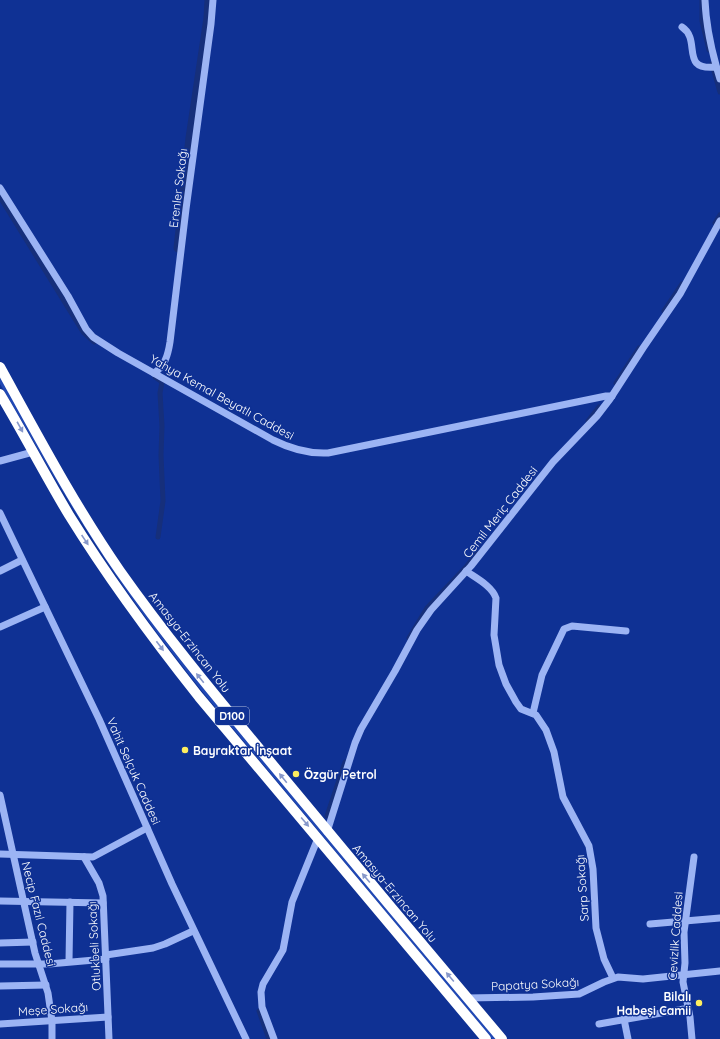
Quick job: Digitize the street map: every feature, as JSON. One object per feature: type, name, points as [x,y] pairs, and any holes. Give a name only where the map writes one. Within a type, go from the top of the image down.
[{"type":"highway","name":"Amasya-Erzincan Yolu","points":[[0,367],[63,479],[123,575],[196,673],[502,1039]]},
{"type":"highway","name":"Amasya-Erzincan Yolu","points":[[0,394],[80,531],[145,626],[199,697],[486,1039]]},
{"type":"street","name":"Erenler Sokağı","points":[[154,373],[160,369],[165,361],[170,342],[211,24],[212,0]]},
{"type":"street","points":[[705,0],[706,26],[720,79]]},
{"type":"street","points":[[682,27],[690,36],[693,57],[700,66],[704,68],[716,67]]},
{"type":"street","name":"Yahya Kemal Beyatlı Caddesi","points":[[0,188],[68,296],[86,329],[93,336],[118,353],[273,440],[294,450],[313,453],[328,453],[612,396]]},
{"type":"street","name":"Cemil Meriç Caddesi","points":[[328,832],[348,763],[361,729],[424,619],[437,602],[466,571],[550,467],[597,416],[612,396],[680,294],[720,221]]},
{"type":"street","points":[[0,461],[33,452]]},
{"type":"street","name":"Vahit Selçuk Caddesi","points":[[0,513],[99,719],[193,931],[246,1039]]},
{"type":"street","points":[[0,571],[22,560]]},
{"type":"street","name":"Sarp Sokağı","points":[[466,571],[486,585],[494,594],[496,604],[494,635],[499,665],[506,684],[516,702],[522,709],[533,713],[543,725],[549,736],[557,762],[562,797],[590,846],[593,869],[596,928],[604,959],[613,978]]},
{"type":"street","points":[[0,627],[45,607]]},
{"type":"street","points":[[533,713],[542,675],[564,629],[572,626],[626,632]]},
{"type":"street","name":"Necip Fazıl Caddesi","points":[[0,799],[38,964],[46,984],[52,1021],[52,1039]]},
{"type":"street","points":[[0,854],[92,857],[147,828]]},
{"type":"street","points":[[274,1039],[262,1007],[261,992],[263,984],[283,950],[292,902],[318,838]]},
{"type":"street","name":"Otlukbeli Sokağı","points":[[84,857],[99,883],[102,892],[109,1039]]},
{"type":"street","name":"Cevizlik Caddesi","points":[[692,1039],[690,1017],[683,986],[683,975],[685,963],[684,940],[694,857]]},
{"type":"street","points":[[0,901],[103,903]]},
{"type":"street","points":[[69,961],[70,902]]},
{"type":"street","points":[[650,924],[720,918]]},
{"type":"street","points":[[0,964],[38,964],[106,957],[153,948],[193,931]]},
{"type":"street","points":[[0,943],[33,942]]},
{"type":"street","name":"Papatya Sokağı","points":[[467,998],[533,997],[579,994],[618,977],[642,978],[720,971]]},
{"type":"street","points":[[0,986],[46,984]]},
{"type":"street","points":[[599,1024],[684,1009]]},
{"type":"street","name":"Meşe Sokağı","points":[[0,1024],[108,1017]]},
{"type":"street","points":[[624,1019],[628,1039]]},
{"type":"shaded area","points":[[0,377],[163,638],[496,1039],[492,1039],[205,695],[158,634],[127,592],[74,510],[0,384]]},
{"type":"waterway","points":[[178,248],[190,138],[208,18],[209,0]]},
{"type":"waterway","points":[[702,0],[702,21],[709,50]]},
{"type":"waterway","points":[[712,64],[720,92]]},
{"type":"waterway","points":[[0,197],[80,327],[94,342]]},
{"type":"waterway","points":[[715,223],[720,215]]},
{"type":"waterway","points":[[664,311],[682,284]]},
{"type":"waterway","points":[[616,383],[639,348]]},
{"type":"waterway","points":[[155,377],[162,382],[160,393],[163,501],[158,537]]},
{"type":"waterway","points":[[588,421],[599,407]]},
{"type":"waterway","points":[[409,638],[427,608],[466,567],[477,553]]},
{"type":"waterway","points":[[327,816],[345,762]]},
{"type":"waterway","points":[[259,1011],[269,1039]]},
{"type":"place","name":"Bayraktar İnşaat","points":[[185,750]]},
{"type":"place","name":"Özgür Petrol","points":[[296,774]]},
{"type":"place","name":"Bilalı Habeşi Camii","points":[[699,1003]]}]
